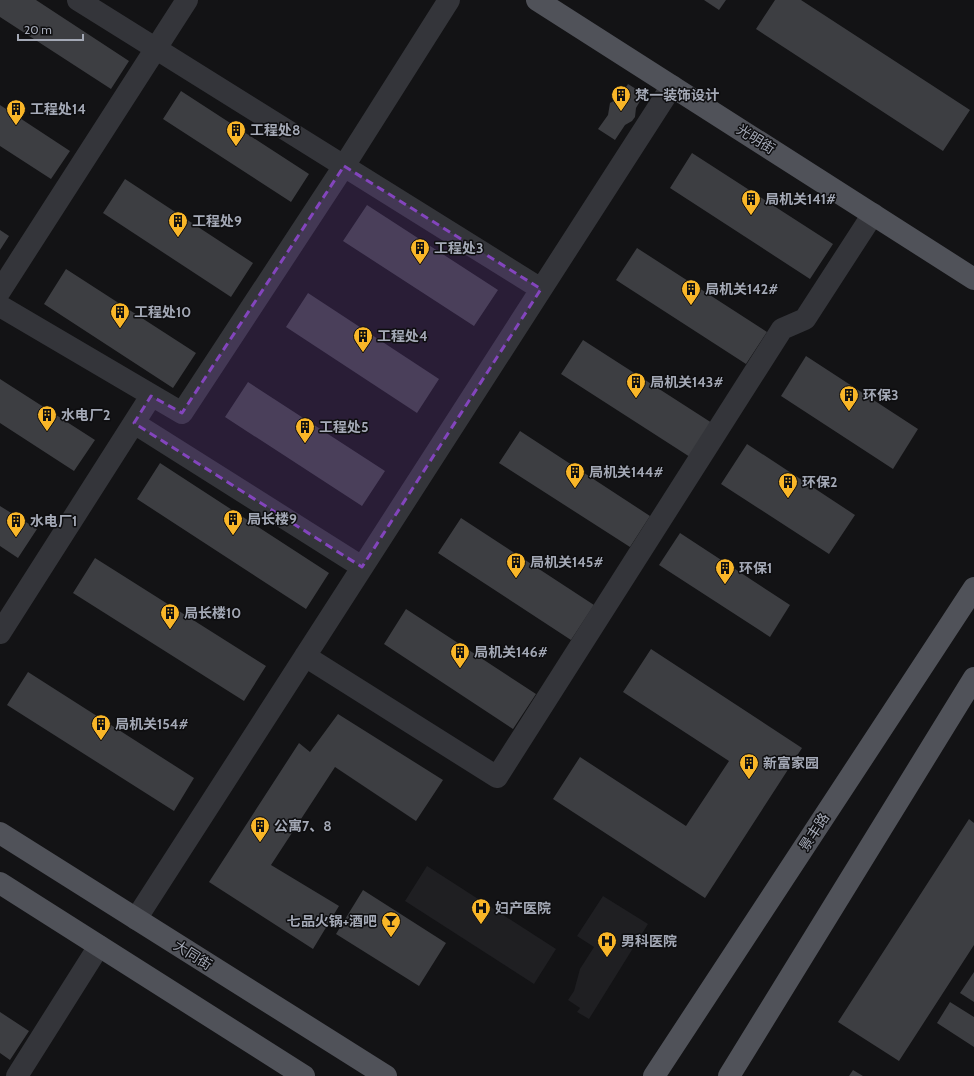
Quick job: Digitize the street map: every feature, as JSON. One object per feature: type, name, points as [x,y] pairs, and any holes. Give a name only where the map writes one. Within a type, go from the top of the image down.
[{"type":"main road","name":"光明街","points":[[537,0],[974,279]]},
{"type":"main road","name":"景丰路","points":[[654,1076],[974,588]]},
{"type":"main road","points":[[729,1076],[974,678]]},
{"type":"main road","name":"大同街","points":[[0,834],[386,1076]]},
{"type":"main road","points":[[0,883],[304,1076]]},
{"type":"street","points":[[78,0],[541,289]]},
{"type":"street","points":[[0,291],[157,49],[187,0]]},
{"type":"street","points":[[0,306],[182,413],[344,166],[449,0]]},
{"type":"street","points":[[136,919],[672,86]]},
{"type":"street","points":[[305,656],[498,776],[782,329],[805,319],[873,214]]},
{"type":"street","points":[[0,633],[151,396]]},
{"type":"street","points":[[134,423],[362,567]]},
{"type":"street","points":[[17,1076],[99,946]]},
{"type":"highlighted area","points":[[344,166],[541,289],[362,567],[134,423],[151,396],[182,413]]},
{"type":"shaded area","name":"妇产医院","points":[[427,866],[556,949],[534,984],[405,901]]},
{"type":"shaded area","name":"男科医院","points":[[603,896],[648,924],[589,1019],[577,1012],[580,1008],[568,1000],[574,991],[580,969],[594,947],[577,936]]},
{"type":"building","points":[[0,0],[36,0],[129,61],[111,89],[0,17]]},
{"type":"building","points":[[704,0],[726,0],[719,10]]},
{"type":"building","points":[[775,0],[801,0],[970,110],[943,151],[756,29]]},
{"type":"building","name":"梵一装饰设计","points":[[628,84],[644,94],[636,108],[635,117],[632,121],[625,125],[615,140],[598,129],[608,115],[610,103],[619,98]]},
{"type":"building","name":"工程处8","points":[[181,91],[309,174],[291,202],[163,119]]},
{"type":"building","name":"工程处14","points":[[0,105],[70,151],[51,179],[0,146]]},
{"type":"building","name":"局机关141#","points":[[692,153],[833,244],[810,279],[670,188]]},
{"type":"building","name":"工程处9","points":[[125,179],[253,263],[231,297],[103,213]]},
{"type":"building","name":"工程处3","points":[[367,205],[498,290],[474,326],[343,241]]},
{"type":"building","points":[[0,230],[9,236],[0,250]]},
{"type":"building","name":"局机关142#","points":[[637,248],[767,332],[746,364],[616,280]]},
{"type":"building","name":"工程处10","points":[[66,269],[196,353],[173,388],[44,304]]},
{"type":"building","name":"工程处4","points":[[308,293],[439,379],[417,413],[286,327]]},
{"type":"building","name":"局机关143#","points":[[583,340],[712,423],[690,457],[561,374]]},
{"type":"building","name":"环保3","points":[[806,356],[918,429],[893,469],[781,396]]},
{"type":"building","name":"水电厂2","points":[[0,379],[95,440],[74,471],[0,423]]},
{"type":"building","name":"工程处5","points":[[248,382],[385,471],[362,506],[225,417]]},
{"type":"building","name":"局机关144#","points":[[520,431],[650,516],[630,547],[499,463]]},
{"type":"building","name":"环保2","points":[[747,444],[855,515],[829,554],[721,484]]},
{"type":"building","name":"局长楼9","points":[[160,463],[329,573],[306,609],[137,499]]},
{"type":"building","name":"水电厂1","points":[[0,506],[37,529],[18,558],[0,546]]},
{"type":"building","name":"局机关145#","points":[[461,518],[594,605],[571,640],[438,553]]},
{"type":"building","name":"环保1","points":[[680,533],[790,605],[770,637],[659,565]]},
{"type":"building","name":"局长楼10","points":[[95,558],[266,666],[244,701],[73,593]]},
{"type":"building","name":"局机关146#","points":[[406,609],[536,694],[513,729],[384,644]]},
{"type":"building","name":"新富家园","points":[[651,649],[802,748],[705,898],[553,799],[580,757],[686,826],[729,761],[623,692]]},
{"type":"building","name":"局机关154#","points":[[28,672],[194,778],[174,811],[7,705]]},
{"type":"building","name":"公寓7、8","points":[[338,714],[443,780],[416,821],[335,767],[271,865],[339,906],[313,949],[209,882],[299,743],[310,752]]},
{"type":"building","points":[[969,819],[974,823],[974,945],[899,1061],[838,1022]]},
{"type":"building","name":"七品火锅+酒吧","points":[[363,890],[446,943],[419,986],[336,934]]},
{"type":"building","points":[[974,972],[974,1002],[960,993]]},
{"type":"building","points":[[950,1002],[974,1017],[974,1047],[937,1023]]},
{"type":"building","points":[[0,1012],[29,1031],[10,1060],[0,1053]]},
{"type":"building","points":[[853,1070],[863,1076],[849,1076]]},
{"type":"place","name":"梵一装饰设计","points":[[621,112]]},
{"type":"place","name":"工程处14","points":[[16,126]]},
{"type":"place","name":"工程处8","points":[[236,147]]},
{"type":"place","name":"局机关141#","points":[[751,216]]},
{"type":"place","name":"工程处9","points":[[178,238]]},
{"type":"place","name":"工程处3","points":[[420,265]]},
{"type":"place","name":"局机关142#","points":[[691,306]]},
{"type":"place","name":"工程处10","points":[[120,329]]},
{"type":"place","name":"工程处4","points":[[363,353]]},
{"type":"place","name":"局机关143#","points":[[636,399]]},
{"type":"place","name":"环保3","points":[[849,412]]},
{"type":"place","name":"水电厂2","points":[[47,432]]},
{"type":"place","name":"工程处5","points":[[305,444]]},
{"type":"place","name":"局机关144#","points":[[575,489]]},
{"type":"place","name":"环保2","points":[[788,499]]},
{"type":"place","name":"局长楼9","points":[[233,536]]},
{"type":"place","name":"水电厂1","points":[[16,538]]},
{"type":"place","name":"局机关145#","points":[[516,579]]},
{"type":"place","name":"环保1","points":[[725,585]]},
{"type":"place","name":"局长楼10","points":[[170,630]]},
{"type":"place","name":"局机关146#","points":[[460,669]]},
{"type":"place","name":"局机关154#","points":[[101,741]]},
{"type":"place","name":"新富家园","points":[[749,780]]},
{"type":"place","name":"公寓7、8","points":[[260,843]]},
{"type":"place","name":"妇产医院","points":[[481,925]]},
{"type":"place","name":"七品火锅+酒吧","points":[[391,938]]},
{"type":"place","name":"男科医院","points":[[607,958]]}]
